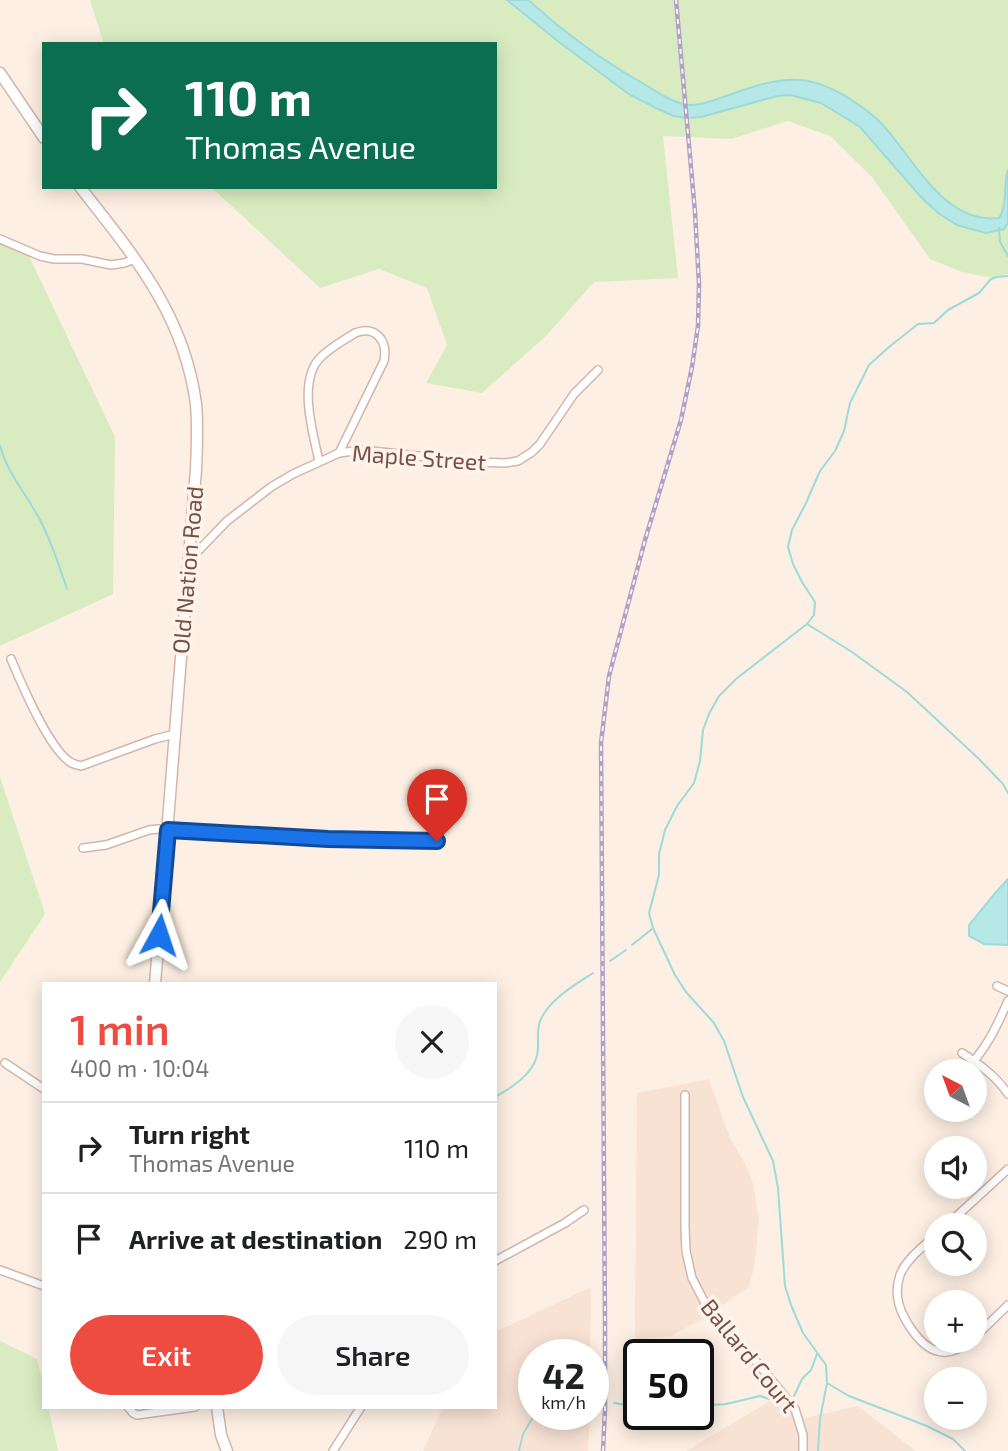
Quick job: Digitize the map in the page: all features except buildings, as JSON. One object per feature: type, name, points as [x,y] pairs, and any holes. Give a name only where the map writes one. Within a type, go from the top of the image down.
[{"type":"main road","points":[[0,73],[42,135]]},
{"type":"main road","name":"Old Nation Road","points":[[82,189],[135,259],[163,302],[174,326],[192,384],[198,431],[155,982]]},
{"type":"main road","points":[[217,1409],[221,1435],[227,1451]]},
{"type":"street","points":[[0,239],[40,256],[82,259],[111,265],[135,259]]},
{"type":"street","points":[[319,461],[309,404],[311,374],[317,361],[355,333],[361,330],[374,332],[383,341],[384,361],[339,453]]},
{"type":"street","name":"Maple Street","points":[[190,556],[227,521],[271,487],[339,453],[362,450],[475,462],[518,461],[540,444],[574,394],[598,370]]},
{"type":"street","points":[[10,660],[38,718],[71,764],[81,766],[174,734]]},
{"type":"street","points":[[83,848],[106,845],[149,830],[328,839],[437,841]]},
{"type":"street","points":[[998,986],[1008,991]]},
{"type":"street","points":[[976,1059],[988,1042],[1008,1000]]},
{"type":"street","points":[[962,1053],[972,1059]]},
{"type":"street","points":[[5,1063],[42,1088]]},
{"type":"street","points":[[987,1071],[1008,1094]]},
{"type":"street","name":"Ballard Court","points":[[685,1095],[685,1228],[686,1251],[692,1278],[708,1308],[795,1409],[803,1435],[803,1451]]},
{"type":"street","points":[[960,1213],[1008,1169]]},
{"type":"street","points":[[497,1260],[584,1210]]},
{"type":"street","points":[[924,1247],[900,1275],[898,1304],[903,1316],[924,1344]]},
{"type":"street","points":[[0,1270],[42,1285]]},
{"type":"street","points":[[987,1325],[1008,1305]]},
{"type":"street","points":[[130,1409],[137,1415],[180,1409]]},
{"type":"street","points":[[333,1451],[360,1409]]},
{"type":"shaded area","points":[[709,1079],[730,1138],[748,1169],[759,1221],[754,1267],[749,1287],[715,1310],[788,1391],[804,1418],[858,1406],[916,1451],[686,1451],[775,1398],[705,1318],[670,1336],[635,1339],[637,1093]]},
{"type":"shaded area","points":[[591,1287],[590,1339],[518,1339],[518,1430],[589,1430],[588,1451],[423,1451],[442,1409],[497,1409],[497,1331]]},
{"type":"green space","points":[[90,0],[1008,0],[1008,274],[994,278],[962,272],[930,259],[872,177],[830,136],[788,121],[731,139],[663,136],[678,278],[594,282],[546,336],[482,393],[426,383],[447,345],[427,288],[379,269],[320,288],[213,189],[497,189],[497,42],[103,42]]},
{"type":"green space","points":[[0,239],[27,252],[115,437],[113,594],[0,646]]},
{"type":"green space","points":[[0,777],[45,914],[0,982]]},
{"type":"green space","points":[[0,1341],[37,1359],[42,1380],[42,1409],[48,1409],[58,1451],[0,1451]]},
{"type":"water","points":[[507,0],[528,0],[601,58],[662,95],[683,104],[704,103],[781,81],[810,81],[825,86],[842,94],[878,120],[931,185],[961,211],[979,217],[999,218],[1004,207],[1008,169],[1008,223],[1004,229],[986,233],[957,225],[938,213],[860,127],[821,103],[790,95],[777,96],[701,117],[687,118],[658,109],[630,95]]},
{"type":"water","points":[[1008,879],[1008,945],[984,944],[969,936],[969,925]]},
{"type":"waterway","points":[[999,228],[1000,242],[1008,256]]},
{"type":"waterway","points":[[818,1451],[820,1419],[827,1383],[826,1365],[803,1333],[785,1286],[778,1188],[773,1161],[743,1097],[724,1041],[714,1023],[686,992],[675,975],[653,928],[649,913],[659,875],[659,854],[665,830],[677,806],[694,783],[700,761],[703,730],[709,714],[719,696],[736,679],[807,624],[814,615],[815,602],[793,564],[788,547],[792,530],[820,471],[835,451],[844,431],[850,403],[869,365],[918,324],[934,323],[948,310],[979,293],[991,279],[1008,276]]},
{"type":"waterway","points":[[0,445],[12,473],[43,526],[67,589]]},
{"type":"waterway","points":[[807,624],[852,652],[907,692],[979,759],[1008,793]]},
{"type":"waterway","points":[[632,945],[652,929]]},
{"type":"waterway","points":[[610,961],[626,950]]},
{"type":"waterway","points":[[497,1096],[531,1069],[538,1051],[538,1028],[545,1012],[564,993],[593,973]]},
{"type":"waterway","points":[[794,1396],[802,1379],[811,1370],[817,1354]]},
{"type":"waterway","points":[[827,1383],[849,1396],[927,1426],[953,1439],[965,1451]]},
{"type":"waterway","points":[[714,1405],[760,1396],[781,1403]]},
{"type":"waterway","points":[[614,1403],[623,1404]]},
{"type":"waterway","points":[[519,1451],[525,1430]]},
{"type":"railway","points":[[603,1451],[605,1323],[601,743],[609,676],[645,540],[681,420],[698,326],[699,284],[695,212],[676,0]]},
{"type":"route","points":[[159,935],[168,830],[328,839],[437,841]]}]
